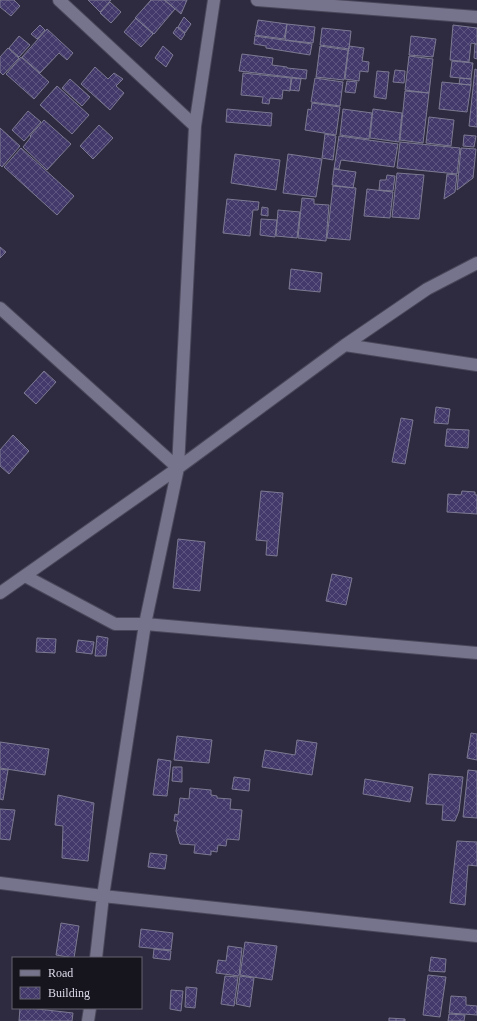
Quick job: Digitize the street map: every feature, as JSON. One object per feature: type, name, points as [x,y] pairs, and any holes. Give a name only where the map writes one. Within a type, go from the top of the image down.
[{"type":"street","points":[[59,0],[195,126]]},
{"type":"street","points":[[96,957],[103,896],[145,624],[178,468],[195,126],[214,0]]},
{"type":"street","points":[[257,0],[477,17]]},
{"type":"street","points":[[0,593],[178,468],[345,345],[428,289],[477,263]]},
{"type":"street","points":[[0,308],[178,468]]},
{"type":"street","points":[[345,345],[477,365]]},
{"type":"street","points":[[25,576],[115,624],[145,624],[477,653]]},
{"type":"street","points":[[0,883],[103,896],[477,936]]},
{"type":"street","points":[[88,1021],[90,1009]]},
{"type":"building","points":[[0,0],[14,0],[20,6],[11,16],[0,7]]},
{"type":"building","points":[[88,0],[111,0],[100,12]]},
{"type":"building","points":[[151,0],[164,0],[175,9],[154,34],[135,18]]},
{"type":"building","points":[[165,0],[187,0],[181,14]]},
{"type":"building","points":[[110,2],[121,12],[111,23],[100,13]]},
{"type":"building","points":[[184,17],[191,24],[185,33],[178,27]]},
{"type":"building","points":[[136,18],[153,34],[141,47],[124,32]]},
{"type":"building","points":[[258,20],[287,24],[284,39],[255,35]]},
{"type":"building","points":[[287,24],[315,27],[313,43],[285,40]]},
{"type":"building","points":[[40,25],[45,30],[37,39],[31,34]]},
{"type":"building","points":[[453,25],[477,28],[477,44],[471,43],[469,62],[450,60]]},
{"type":"building","points":[[177,27],[185,34],[181,40],[173,33]]},
{"type":"building","points":[[322,28],[351,31],[349,49],[320,45]]},
{"type":"building","points":[[47,29],[73,53],[67,60],[59,53],[40,73],[22,57]]},
{"type":"building","points":[[19,36],[30,45],[19,57],[9,48]]},
{"type":"building","points":[[255,36],[312,44],[310,55],[266,48],[266,46],[254,44]]},
{"type":"building","points":[[411,36],[436,39],[433,57],[409,55]]},
{"type":"building","points":[[475,44],[477,45],[477,59],[474,58]]},
{"type":"building","points":[[163,46],[173,55],[166,67],[155,58]]},
{"type":"building","points":[[320,46],[348,50],[344,80],[316,77]]},
{"type":"building","points":[[349,46],[364,48],[362,61],[369,62],[368,72],[360,71],[359,81],[345,79]]},
{"type":"building","points":[[8,48],[19,58],[3,75],[0,72],[0,57]]},
{"type":"building","points":[[242,54],[273,58],[272,65],[307,70],[306,79],[239,71]]},
{"type":"building","points":[[409,56],[433,59],[429,93],[405,90]]},
{"type":"building","points":[[21,57],[49,82],[34,99],[6,74]]},
{"type":"building","points":[[452,61],[473,63],[471,79],[450,77]]},
{"type":"building","points":[[95,67],[108,79],[114,73],[123,79],[116,86],[124,93],[110,110],[81,84]]},
{"type":"building","points":[[475,69],[477,70],[477,127],[469,126]]},
{"type":"building","points":[[395,70],[405,71],[404,83],[393,82]]},
{"type":"building","points":[[377,71],[389,72],[386,99],[374,97]]},
{"type":"building","points":[[243,73],[291,78],[290,91],[283,90],[282,99],[270,98],[269,104],[262,103],[263,97],[241,95]]},
{"type":"building","points":[[292,78],[301,79],[299,91],[290,90]]},
{"type":"building","points":[[315,78],[343,82],[340,106],[311,102]]},
{"type":"building","points":[[460,78],[471,79],[471,85],[459,84]]},
{"type":"building","points":[[70,79],[90,97],[82,106],[62,88]]},
{"type":"building","points":[[347,81],[357,82],[355,93],[345,92]]},
{"type":"building","points":[[442,82],[471,85],[467,112],[439,109]]},
{"type":"building","points":[[57,86],[89,115],[72,134],[40,105]]},
{"type":"building","points":[[405,91],[429,93],[423,143],[400,140]]},
{"type":"building","points":[[312,103],[340,107],[336,135],[305,130],[308,109],[311,110]]},
{"type":"building","points":[[227,109],[272,113],[271,126],[226,122]]},
{"type":"building","points":[[343,109],[372,113],[369,139],[340,135]]},
{"type":"building","points":[[373,109],[402,113],[399,142],[370,138]]},
{"type":"building","points":[[28,111],[41,122],[24,141],[12,130]]},
{"type":"building","points":[[429,117],[454,120],[451,146],[426,143]]},
{"type":"building","points":[[44,120],[71,144],[47,170],[23,147],[31,137],[30,136]]},
{"type":"building","points":[[99,125],[113,138],[93,159],[80,146]]},
{"type":"building","points":[[0,128],[20,146],[2,167],[0,165]]},
{"type":"building","points":[[325,134],[336,136],[333,160],[322,158]]},
{"type":"building","points":[[464,135],[476,136],[474,147],[463,146]]},
{"type":"building","points":[[339,136],[398,144],[394,167],[341,160],[339,169],[334,169]]},
{"type":"building","points":[[400,142],[460,148],[457,174],[397,168]]},
{"type":"building","points":[[21,148],[74,196],[57,215],[4,167]]},
{"type":"building","points":[[461,148],[476,149],[473,178],[457,190]]},
{"type":"building","points":[[235,154],[280,160],[276,190],[231,183]]},
{"type":"building","points":[[288,154],[322,159],[316,197],[283,193]]},
{"type":"building","points":[[334,169],[356,172],[353,188],[332,185]]},
{"type":"building","points":[[397,173],[424,175],[419,219],[392,217]]},
{"type":"building","points":[[447,174],[457,175],[455,192],[444,199]]},
{"type":"building","points":[[387,175],[395,176],[393,191],[379,190],[380,180],[386,180]]},
{"type":"building","points":[[333,186],[356,188],[350,240],[327,238]]},
{"type":"building","points":[[367,189],[393,192],[390,218],[364,216]]},
{"type":"building","points":[[302,198],[314,199],[314,204],[329,205],[326,241],[298,238]]},
{"type":"building","points":[[227,199],[259,202],[258,210],[253,210],[250,236],[223,233]]},
{"type":"building","points":[[262,207],[268,208],[268,216],[261,215]]},
{"type":"building","points":[[278,210],[300,212],[297,238],[276,236]]},
{"type":"building","points":[[261,219],[277,220],[275,237],[260,235]]},
{"type":"building","points":[[0,247],[6,252],[0,258]]},
{"type":"building","points":[[291,269],[322,273],[320,292],[289,289]]},
{"type":"building","points":[[44,371],[56,382],[36,404],[24,393]]},
{"type":"building","points":[[436,407],[450,409],[448,424],[434,423]]},
{"type":"building","points":[[401,418],[413,420],[405,464],[392,462]]},
{"type":"building","points":[[447,429],[469,430],[468,448],[445,446]]},
{"type":"building","points":[[13,435],[29,451],[9,474],[0,466],[0,450]]},
{"type":"building","points":[[261,491],[283,493],[277,556],[266,555],[267,541],[256,540]]},
{"type":"building","points":[[462,491],[475,492],[475,495],[477,495],[477,514],[447,512],[448,494],[461,495]]},
{"type":"building","points":[[178,539],[205,542],[200,591],[173,588]]},
{"type":"building","points":[[332,574],[352,578],[346,605],[326,601]]},
{"type":"building","points":[[97,636],[108,638],[106,656],[95,656]]},
{"type":"building","points":[[37,638],[56,639],[55,653],[36,652]]},
{"type":"building","points":[[78,640],[94,642],[92,654],[76,652]]},
{"type":"building","points":[[471,733],[477,734],[477,760],[467,758]]},
{"type":"building","points":[[177,736],[212,740],[209,763],[174,760]]},
{"type":"building","points":[[297,740],[317,743],[312,775],[262,767],[265,750],[295,755]]},
{"type":"building","points":[[0,742],[49,749],[45,775],[0,768]]},
{"type":"building","points":[[158,759],[171,761],[167,796],[153,795]]},
{"type":"building","points":[[173,767],[182,767],[182,782],[172,781]]},
{"type":"building","points":[[0,769],[8,770],[3,800],[0,799]]},
{"type":"building","points":[[468,770],[477,771],[477,818],[463,817]]},
{"type":"building","points":[[429,774],[463,777],[459,811],[455,821],[442,820],[443,805],[426,804]]},
{"type":"building","points":[[234,777],[250,779],[249,791],[232,789]]},
{"type":"building","points":[[365,779],[413,787],[410,802],[363,794]]},
{"type":"building","points":[[190,788],[211,790],[211,795],[217,796],[217,798],[231,799],[230,809],[242,810],[239,840],[227,839],[226,846],[218,845],[217,852],[211,851],[211,855],[194,853],[195,845],[180,844],[176,831],[178,821],[174,821],[175,814],[178,815],[180,798],[189,799]]},
{"type":"building","points":[[58,795],[94,803],[88,861],[62,858],[63,826],[55,825]]},
{"type":"building","points":[[0,809],[15,810],[10,840],[0,839]]},
{"type":"building","points":[[457,841],[477,842],[477,866],[468,865],[465,905],[450,903]]},
{"type":"building","points":[[150,853],[167,855],[165,869],[148,867]]},
{"type":"building","points":[[61,923],[79,926],[74,957],[56,955]]},
{"type":"building","points":[[141,929],[173,933],[171,950],[139,947]]},
{"type":"building","points":[[245,942],[277,946],[272,980],[240,975]]},
{"type":"building","points":[[228,946],[242,948],[239,976],[216,973],[218,960],[226,961]]},
{"type":"building","points":[[154,949],[171,951],[170,960],[153,958]]},
{"type":"building","points":[[431,957],[446,959],[445,972],[429,971]]},
{"type":"building","points":[[428,975],[446,977],[440,1017],[423,1015]]},
{"type":"building","points":[[225,976],[238,977],[234,1006],[221,1004]]},
{"type":"building","points":[[240,976],[254,978],[250,1007],[236,1004]]},
{"type":"building","points":[[186,987],[197,988],[195,1008],[185,1007]]},
{"type":"building","points":[[171,990],[183,991],[181,1011],[170,1009]]},
{"type":"building","points":[[451,996],[466,997],[466,1005],[477,1006],[477,1015],[449,1013]]},
{"type":"building","points":[[20,1009],[38,1009],[73,1013],[72,1021],[19,1021]]},
{"type":"building","points":[[449,1014],[465,1015],[464,1021],[448,1021]]},
{"type":"building","points":[[389,1018],[405,1019],[405,1021],[389,1021]]}]
